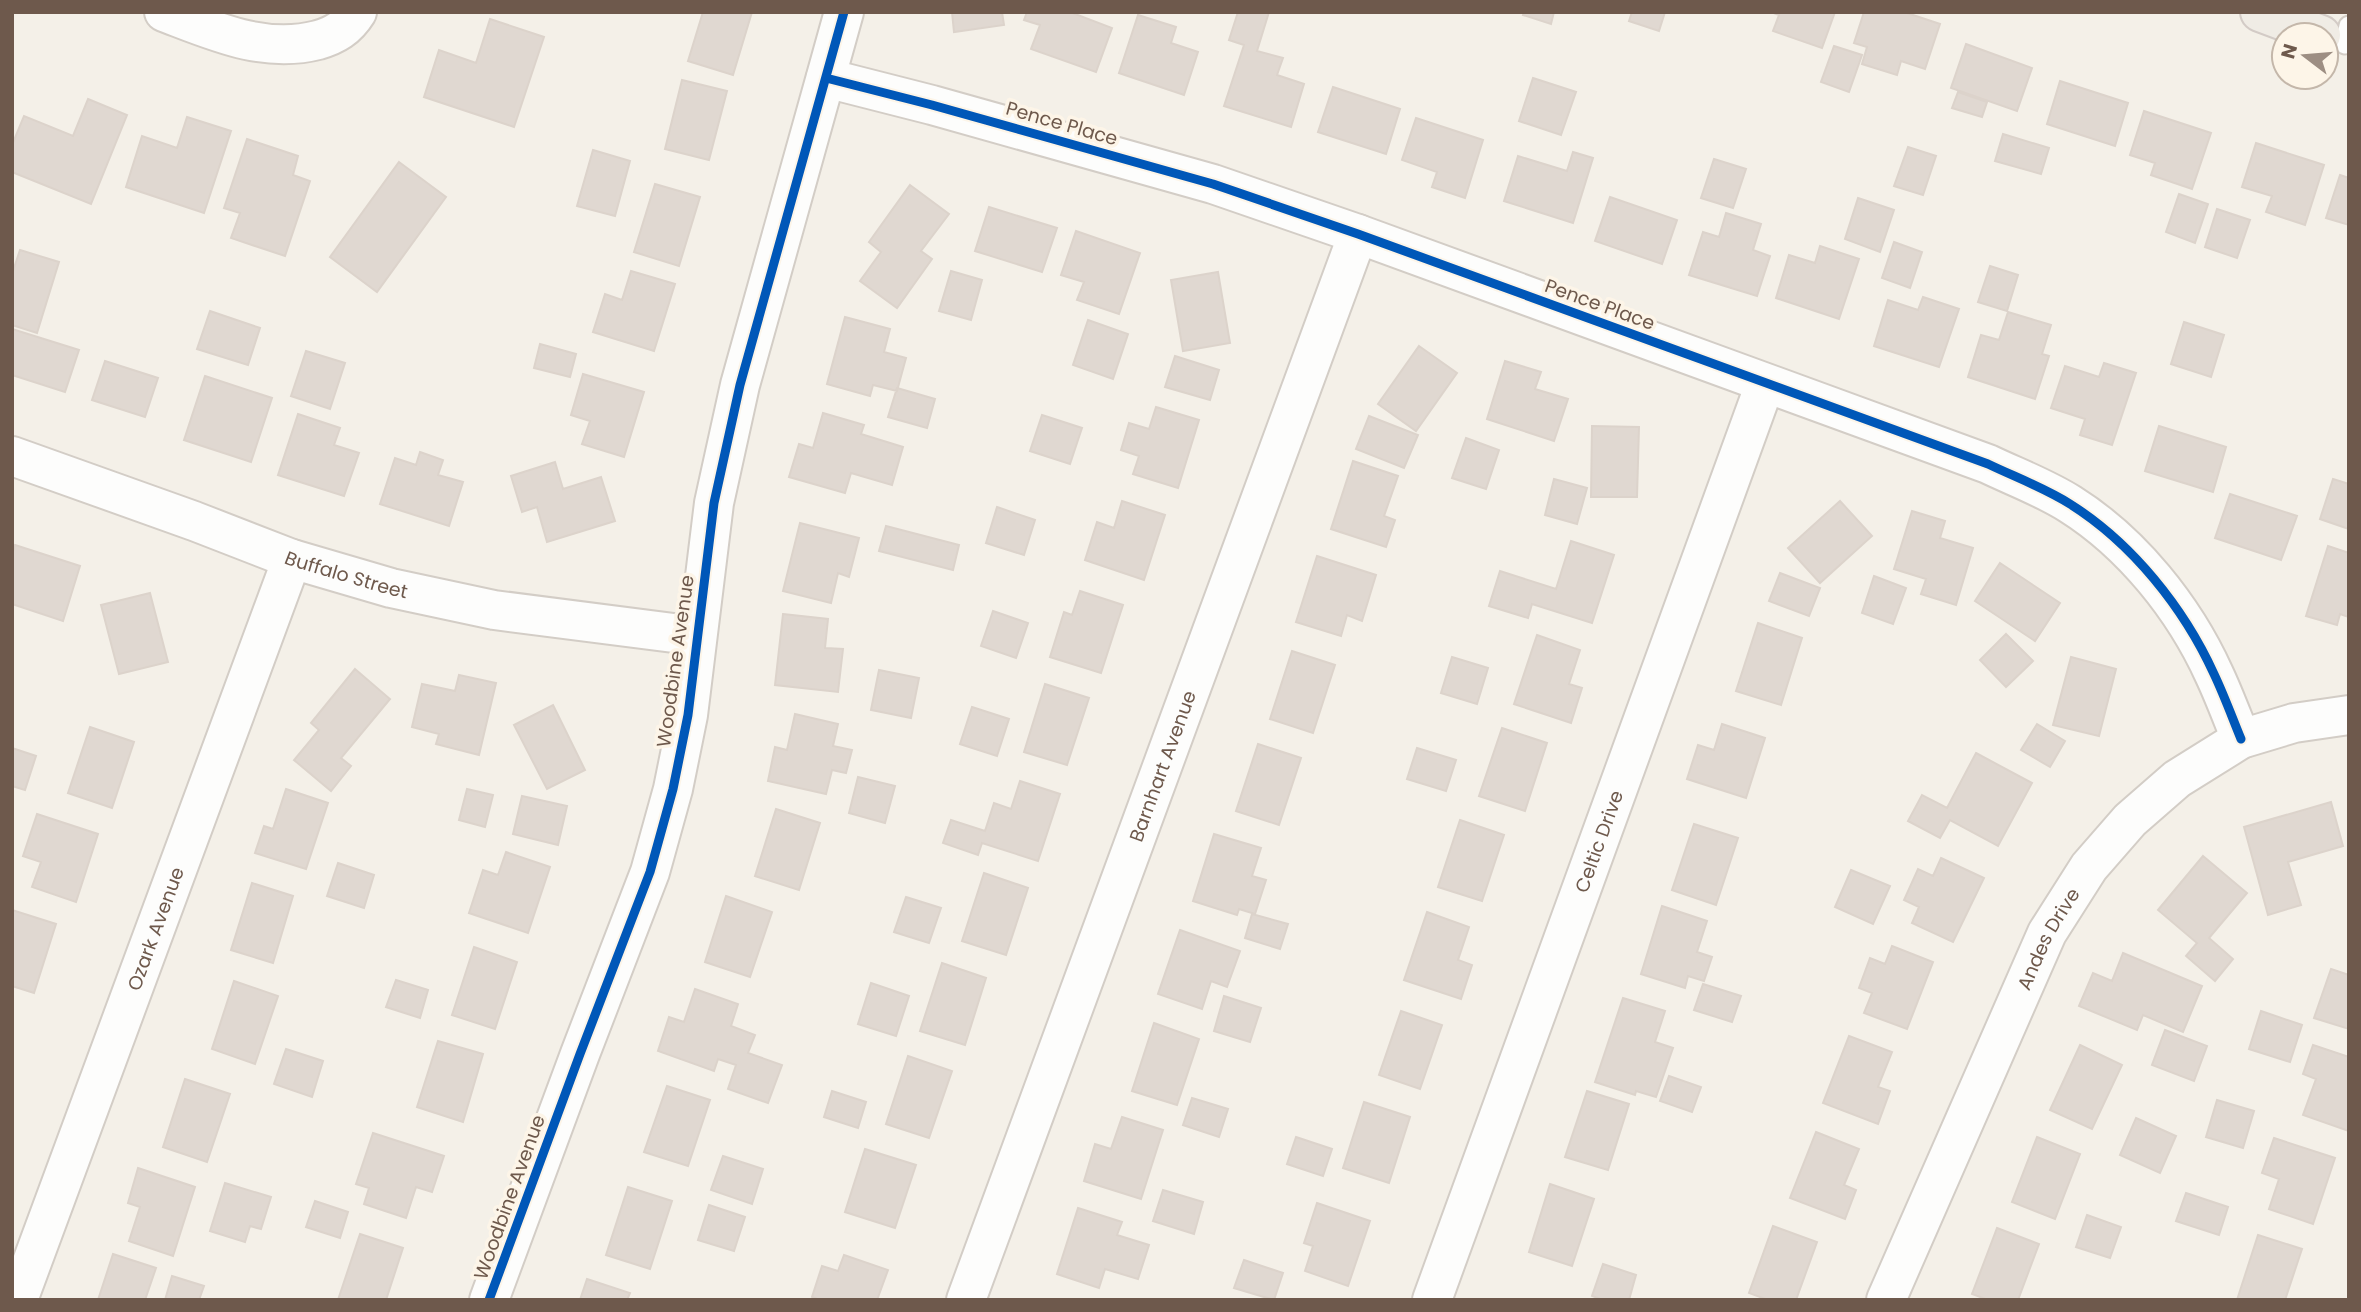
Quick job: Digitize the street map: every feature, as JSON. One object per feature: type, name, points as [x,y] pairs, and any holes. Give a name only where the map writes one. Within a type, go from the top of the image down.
[{"type":"main road","points":[[2260,12],[2288,21]]},
{"type":"street","points":[[164,12],[227,36],[268,45],[301,44],[333,35],[351,22],[356,12]]},
{"type":"street","name":"Woodbine Avenue","points":[[489,1300],[650,872],[673,789],[688,715],[714,503],[740,385],[844,12]]},
{"type":"street","name":"Pence Place","points":[[826,78],[1213,184],[1358,234],[1988,464],[2068,503],[2093,520],[2144,567],[2184,619],[2214,672],[2241,739]]},
{"type":"street","name":"Barnhart Avenue","points":[[966,1300],[1358,234]]},
{"type":"street","name":"Celtic Drive","points":[[1432,1300],[1766,384]]},
{"type":"street","name":"Buffalo Street","points":[[12,456],[292,559],[391,588],[494,610],[696,636]]},
{"type":"street","name":"Ozark Avenue","points":[[18,1300],[292,559]]},
{"type":"street","name":"Andes Drive","points":[[1886,1300],[2047,933],[2089,867],[2130,820],[2177,779],[2241,739],[2294,723],[2349,715]]},
{"type":"building","points":[[703,12],[752,12],[733,75],[688,61]]},
{"type":"building","points":[[952,12],[1002,12],[1004,25],[954,32]]},
{"type":"building","points":[[1027,12],[1070,12],[1112,28],[1096,72],[1031,49],[1040,25],[1024,20]]},
{"type":"building","points":[[1238,12],[1269,12],[1257,51],[1283,58],[1277,75],[1304,84],[1291,127],[1224,106],[1244,45],[1229,40]]},
{"type":"building","points":[[1524,12],[1554,12],[1551,24],[1523,15]]},
{"type":"building","points":[[1632,12],[1665,12],[1659,31],[1629,21]]},
{"type":"building","points":[[1771,12],[1835,12],[1822,48],[1773,31],[1779,15]]},
{"type":"building","points":[[1864,12],[1904,12],[1940,24],[1925,69],[1901,61],[1897,75],[1862,64],[1867,47],[1854,43]]},
{"type":"building","points":[[1138,15],[1176,27],[1171,43],[1198,52],[1184,95],[1119,73]]},
{"type":"building","points":[[490,19],[544,37],[514,127],[424,97],[439,50],[476,63]]},
{"type":"building","points":[[1966,44],[2032,68],[2017,111],[1951,88]]},
{"type":"building","points":[[1834,46],[1862,55],[1849,92],[1821,82]]},
{"type":"building","points":[[1533,78],[1576,92],[1561,135],[1519,121]]},
{"type":"building","points":[[682,80],[727,91],[709,160],[665,149]]},
{"type":"building","points":[[2060,81],[2128,103],[2115,146],[2047,124]]},
{"type":"building","points":[[1333,87],[1400,109],[1386,154],[1318,132]]},
{"type":"building","points":[[1958,92],[1987,102],[1982,117],[1952,108]]},
{"type":"building","points":[[88,99],[127,115],[91,204],[12,172],[12,145],[24,116],[73,136]]},
{"type":"building","points":[[2144,111],[2211,133],[2192,189],[2151,175],[2155,163],[2130,155]]},
{"type":"building","points":[[187,117],[231,131],[204,213],[126,187],[142,136],[177,148]]},
{"type":"building","points":[[1416,118],[1483,140],[1465,198],[1432,187],[1437,172],[1402,160]]},
{"type":"building","points":[[2003,134],[2049,148],[2041,174],[1995,161]]},
{"type":"building","points":[[247,139],[298,156],[293,175],[310,181],[285,256],[231,238],[240,213],[224,208]]},
{"type":"building","points":[[2256,143],[2324,165],[2305,225],[2266,212],[2272,196],[2242,187]]},
{"type":"building","points":[[1908,147],[1936,156],[1923,195],[1894,186]]},
{"type":"building","points":[[593,150],[630,161],[615,216],[577,206]]},
{"type":"building","points":[[1573,152],[1593,158],[1573,223],[1504,201],[1518,156],[1567,171]]},
{"type":"building","points":[[1714,159],[1746,169],[1733,208],[1701,198]]},
{"type":"building","points":[[399,162],[446,197],[377,292],[330,257]]},
{"type":"building","points":[[2340,175],[2349,178],[2349,225],[2326,218]]},
{"type":"building","points":[[655,184],[700,197],[679,266],[634,252]]},
{"type":"building","points":[[910,185],[949,214],[921,251],[932,259],[897,308],[860,281],[881,252],[869,242]]},
{"type":"building","points":[[2179,194],[2208,204],[2195,243],[2166,232]]},
{"type":"building","points":[[1610,197],[1677,220],[1662,264],[1595,241]]},
{"type":"building","points":[[1858,198],[1894,210],[1880,252],[1845,239]]},
{"type":"building","points":[[989,207],[1057,228],[1042,272],[975,251]]},
{"type":"building","points":[[2217,209],[2250,220],[2237,258],[2205,247]]},
{"type":"building","points":[[1726,213],[1761,224],[1753,250],[1770,256],[1757,296],[1689,275],[1703,232],[1719,237]]},
{"type":"building","points":[[1076,231],[1140,253],[1119,314],[1077,300],[1084,282],[1061,275]]},
{"type":"building","points":[[1894,242],[1922,252],[1910,288],[1882,278]]},
{"type":"building","points":[[1820,246],[1859,259],[1839,319],[1776,298],[1789,255],[1815,263]]},
{"type":"building","points":[[20,250],[59,262],[37,333],[12,325],[12,274]]},
{"type":"building","points":[[1990,266],[2018,275],[2007,311],[1978,302]]},
{"type":"building","points":[[631,271],[675,284],[654,351],[593,332],[605,294],[622,300]]},
{"type":"building","points":[[951,271],[982,280],[971,320],[939,311]]},
{"type":"building","points":[[1218,272],[1230,343],[1183,351],[1171,280]]},
{"type":"building","points":[[1923,297],[1959,309],[1939,367],[1874,346],[1888,300],[1918,310]]},
{"type":"building","points":[[210,311],[260,328],[248,365],[197,349]]},
{"type":"building","points":[[2008,312],[2051,325],[2042,354],[2049,356],[2035,399],[1968,377],[1981,335],[1999,340]]},
{"type":"building","points":[[845,317],[890,329],[884,352],[906,358],[897,391],[873,385],[870,396],[827,384]]},
{"type":"building","points":[[1088,320],[1128,334],[1113,379],[1073,365]]},
{"type":"building","points":[[2184,322],[2224,335],[2211,377],[2171,364]]},
{"type":"building","points":[[12,329],[79,350],[65,392],[12,375]]},
{"type":"building","points":[[540,344],[576,354],[570,377],[534,368]]},
{"type":"building","points":[[1419,346],[1457,373],[1416,431],[1378,404]]},
{"type":"building","points":[[306,351],[345,363],[330,409],[291,396]]},
{"type":"building","points":[[1175,356],[1219,370],[1210,400],[1165,387]]},
{"type":"building","points":[[105,361],[158,378],[145,417],[92,400]]},
{"type":"building","points":[[1505,361],[1541,372],[1535,389],[1568,399],[1554,441],[1487,419]]},
{"type":"building","points":[[2104,363],[2136,373],[2112,445],[2080,435],[2085,419],[2051,408],[2065,366],[2099,377]]},
{"type":"building","points":[[583,374],[644,392],[624,457],[582,444],[590,421],[571,415]]},
{"type":"building","points":[[205,376],[272,398],[251,462],[184,440]]},
{"type":"building","points":[[897,388],[935,399],[927,428],[888,417]]},
{"type":"building","points":[[1156,407],[1199,420],[1178,488],[1133,474],[1139,456],[1121,450],[1129,423],[1149,429]]},
{"type":"building","points":[[823,413],[864,425],[861,434],[903,447],[892,485],[851,473],[845,493],[789,477],[799,444],[813,448]]},
{"type":"building","points":[[298,414],[340,428],[334,445],[359,453],[344,496],[278,475]]},
{"type":"building","points":[[1042,415],[1082,428],[1070,464],[1030,451]]},
{"type":"building","points":[[1369,416],[1418,435],[1404,468],[1356,449]]},
{"type":"building","points":[[1592,426],[1639,427],[1637,497],[1591,497]]},
{"type":"building","points":[[2159,426],[2226,447],[2213,492],[2145,471]]},
{"type":"building","points":[[1466,438],[1499,450],[1486,489],[1452,478]]},
{"type":"building","points":[[420,452],[443,460],[438,475],[463,482],[449,526],[380,504],[395,458],[416,465]]},
{"type":"building","points":[[1353,461],[1398,476],[1384,516],[1395,520],[1386,547],[1331,529]]},
{"type":"building","points":[[555,462],[563,489],[601,477],[615,521],[547,542],[537,507],[522,512],[511,476]]},
{"type":"building","points":[[1554,479],[1587,488],[1577,524],[1545,515]]},
{"type":"building","points":[[2333,479],[2349,484],[2349,529],[2320,519]]},
{"type":"building","points":[[2230,494],[2297,516],[2281,560],[2215,538]]},
{"type":"building","points":[[1122,501],[1165,515],[1144,580],[1085,560],[1097,522],[1114,528]]},
{"type":"building","points":[[1840,501],[1872,536],[1820,583],[1788,548]]},
{"type":"building","points":[[997,507],[1035,520],[1024,555],[986,543]]},
{"type":"building","points":[[1912,511],[1945,521],[1940,538],[1973,548],[1956,605],[1921,594],[1926,579],[1894,569]]},
{"type":"building","points":[[800,523],[859,538],[849,577],[838,573],[831,603],[783,591]]},
{"type":"building","points":[[886,526],[959,545],[953,570],[879,551]]},
{"type":"building","points":[[1571,541],[1614,555],[1592,623],[1532,604],[1528,618],[1489,606],[1500,571],[1556,589]]},
{"type":"building","points":[[15,545],[80,566],[63,621],[12,604],[12,555]]},
{"type":"building","points":[[2328,546],[2349,553],[2349,617],[2340,614],[2337,625],[2306,616]]},
{"type":"building","points":[[1317,556],[1376,575],[1362,621],[1347,615],[1341,636],[1296,622]]},
{"type":"building","points":[[2000,563],[2060,603],[2035,641],[1975,601]]},
{"type":"building","points":[[1780,573],[1820,588],[1809,616],[1769,601]]},
{"type":"building","points":[[1874,576],[1906,588],[1893,624],[1862,613]]},
{"type":"building","points":[[1080,591],[1123,605],[1101,673],[1050,657],[1064,612],[1072,615]]},
{"type":"building","points":[[150,593],[168,662],[119,674],[101,605]]},
{"type":"building","points":[[993,611],[1028,623],[1016,658],[981,646]]},
{"type":"building","points":[[783,614],[828,619],[825,648],[843,649],[838,692],[775,685]]},
{"type":"building","points":[[1758,623],[1802,638],[1781,705],[1736,691]]},
{"type":"building","points":[[2006,634],[2033,661],[2006,687],[1980,660]]},
{"type":"building","points":[[1537,635],[1580,650],[1569,684],[1582,688],[1571,723],[1514,704]]},
{"type":"building","points":[[1292,651],[1335,665],[1313,733],[1270,719]]},
{"type":"building","points":[[1452,657],[1488,668],[1477,704],[1441,693]]},
{"type":"building","points":[[2071,657],[2116,669],[2099,736],[2053,725]]},
{"type":"building","points":[[355,669],[390,699],[341,758],[351,766],[331,791],[294,760],[319,730],[311,723]]},
{"type":"building","points":[[879,670],[919,678],[911,718],[871,710]]},
{"type":"building","points":[[459,675],[496,683],[479,755],[436,744],[439,734],[412,727],[422,684],[455,691]]},
{"type":"building","points":[[1045,684],[1089,698],[1067,765],[1024,752]]},
{"type":"building","points":[[553,705],[585,770],[547,789],[514,725]]},
{"type":"building","points":[[972,707],[1009,719],[997,756],[960,744]]},
{"type":"building","points":[[795,714],[838,724],[833,746],[852,750],[846,773],[832,770],[826,794],[768,781],[775,747],[787,750]]},
{"type":"building","points":[[1722,724],[1765,738],[1746,798],[1687,779],[1698,745],[1714,750]]},
{"type":"building","points":[[2037,724],[2065,741],[2050,767],[2021,750]]},
{"type":"building","points":[[90,727],[134,742],[112,808],[68,793]]},
{"type":"building","points":[[1502,728],[1547,743],[1525,811],[1479,796]]},
{"type":"building","points":[[1258,744],[1301,758],[1279,825],[1236,811]]},
{"type":"building","points":[[12,748],[36,756],[25,790],[12,786]]},
{"type":"building","points":[[1417,748],[1456,760],[1446,791],[1407,779]]},
{"type":"building","points":[[1976,753],[2032,783],[1998,846],[1950,820],[1940,838],[1908,821],[1922,795],[1947,808]]},
{"type":"building","points":[[858,777],[895,786],[885,823],[849,813]]},
{"type":"building","points":[[1020,781],[1060,794],[1038,861],[982,843],[978,855],[943,843],[951,820],[985,831],[994,803],[1011,809]]},
{"type":"building","points":[[286,789],[328,803],[306,869],[255,853],[264,826],[273,829]]},
{"type":"building","points":[[467,789],[493,795],[485,827],[459,820]]},
{"type":"building","points":[[522,796],[567,806],[558,845],[513,834]]},
{"type":"building","points":[[2331,802],[2343,846],[2288,862],[2301,905],[2268,915],[2244,827]]},
{"type":"building","points":[[776,809],[820,823],[799,890],[755,876]]},
{"type":"building","points":[[37,814],[98,834],[76,902],[32,887],[41,862],[23,856]]},
{"type":"building","points":[[1460,820],[1504,835],[1482,901],[1438,887]]},
{"type":"building","points":[[1694,824],[1738,838],[1716,905],[1672,890]]},
{"type":"building","points":[[1214,834],[1261,848],[1252,876],[1266,880],[1255,914],[1239,909],[1237,915],[1193,901]]},
{"type":"building","points":[[506,852],[550,867],[528,933],[469,913],[483,870],[498,875]]},
{"type":"building","points":[[2203,856],[2247,893],[2209,938],[2233,959],[2215,981],[2186,956],[2197,943],[2158,910]]},
{"type":"building","points":[[1941,858],[1984,878],[1953,942],[1912,923],[1919,907],[1904,900],[1918,869],[1933,876]]},
{"type":"building","points":[[338,863],[374,875],[364,908],[327,896]]},
{"type":"building","points":[[1851,870],[1890,886],[1873,924],[1835,907]]},
{"type":"building","points":[[984,873],[1028,888],[1006,955],[962,941]]},
{"type":"building","points":[[252,883],[293,896],[273,963],[231,950]]},
{"type":"building","points":[[726,896],[772,912],[750,977],[705,962]]},
{"type":"building","points":[[906,897],[941,908],[929,943],[894,932]]},
{"type":"building","points":[[1662,906],[1707,921],[1697,952],[1712,957],[1704,981],[1688,976],[1685,988],[1641,974]]},
{"type":"building","points":[[12,910],[56,924],[34,993],[12,986]]},
{"type":"building","points":[[1427,912],[1469,927],[1458,960],[1472,965],[1461,999],[1404,980]]},
{"type":"building","points":[[1252,914],[1288,924],[1280,949],[1245,938]]},
{"type":"building","points":[[1180,930],[1240,951],[1227,987],[1211,981],[1202,1009],[1158,994]]},
{"type":"building","points":[[1892,946],[1933,962],[1907,1029],[1864,1013],[1872,993],[1859,988],[1870,958],[1885,964]]},
{"type":"building","points":[[474,947],[517,962],[495,1029],[452,1015]]},
{"type":"building","points":[[2123,953],[2202,986],[2183,1032],[2143,1015],[2137,1030],[2079,1006],[2093,973],[2112,981]]},
{"type":"building","points":[[942,963],[986,978],[965,1045],[920,1031]]},
{"type":"building","points":[[2331,969],[2349,975],[2349,1029],[2314,1018]]},
{"type":"building","points":[[396,980],[428,990],[420,1018],[386,1007]]},
{"type":"building","points":[[234,981],[278,996],[255,1064],[212,1049]]},
{"type":"building","points":[[871,983],[909,996],[896,1036],[858,1024]]},
{"type":"building","points":[[1703,984],[1741,996],[1732,1022],[1694,1010]]},
{"type":"building","points":[[695,989],[738,1004],[731,1026],[755,1035],[748,1053],[782,1065],[768,1103],[728,1089],[736,1065],[718,1059],[714,1071],[658,1051],[669,1017],[684,1022]]},
{"type":"building","points":[[1224,996],[1261,1008],[1250,1042],[1214,1031]]},
{"type":"building","points":[[1623,998],[1665,1011],[1655,1042],[1673,1048],[1656,1097],[1636,1091],[1635,1095],[1595,1082]]},
{"type":"building","points":[[1401,1011],[1442,1025],[1420,1089],[1379,1075]]},
{"type":"building","points":[[2261,1011],[2302,1025],[2290,1062],[2249,1049]]},
{"type":"building","points":[[1154,1023],[1199,1039],[1177,1105],[1132,1091]]},
{"type":"building","points":[[2165,1030],[2207,1046],[2194,1081],[2152,1065]]},
{"type":"building","points":[[1849,1036],[1892,1052],[1878,1087],[1890,1091],[1878,1124],[1823,1103]]},
{"type":"building","points":[[438,1041],[483,1054],[463,1122],[417,1107]]},
{"type":"building","points":[[2080,1045],[2122,1065],[2092,1129],[2050,1110]]},
{"type":"building","points":[[2313,1045],[2349,1057],[2349,1131],[2303,1115],[2316,1079],[2303,1074]]},
{"type":"building","points":[[286,1049],[323,1061],[312,1097],[274,1084]]},
{"type":"building","points":[[908,1056],[952,1071],[929,1138],[886,1124]]},
{"type":"building","points":[[1669,1076],[1701,1087],[1692,1112],[1660,1101]]},
{"type":"building","points":[[185,1079],[230,1094],[207,1162],[163,1147]]},
{"type":"building","points":[[667,1086],[710,1100],[688,1166],[644,1152]]},
{"type":"building","points":[[832,1091],[866,1102],[858,1128],[824,1117]]},
{"type":"building","points":[[1587,1091],[1629,1104],[1608,1170],[1565,1157]]},
{"type":"building","points":[[1192,1098],[1228,1109],[1219,1137],[1183,1125]]},
{"type":"building","points":[[2217,1100],[2254,1111],[2243,1148],[2206,1137]]},
{"type":"building","points":[[1364,1102],[1410,1117],[1389,1183],[1343,1168]]},
{"type":"building","points":[[1122,1117],[1163,1130],[1141,1199],[1084,1181],[1095,1144],[1111,1149]]},
{"type":"building","points":[[2136,1118],[2176,1136],[2160,1173],[2120,1155]]},
{"type":"building","points":[[1816,1132],[1859,1149],[1844,1185],[1856,1190],[1845,1219],[1790,1198]]},
{"type":"building","points":[[373,1133],[444,1156],[432,1192],[416,1187],[406,1218],[364,1204],[369,1188],[356,1184]]},
{"type":"building","points":[[1296,1137],[1332,1149],[1323,1176],[1287,1164]]},
{"type":"building","points":[[2037,1137],[2080,1154],[2055,1219],[2012,1202]]},
{"type":"building","points":[[2274,1138],[2335,1158],[2313,1224],[2269,1209],[2279,1179],[2262,1173]]},
{"type":"building","points":[[865,1149],[916,1165],[895,1228],[845,1212]]},
{"type":"building","points":[[723,1156],[763,1169],[752,1204],[711,1190]]},
{"type":"building","points":[[138,1168],[195,1187],[173,1256],[129,1241],[140,1207],[128,1203]]},
{"type":"building","points":[[225,1183],[271,1197],[261,1229],[250,1226],[245,1242],[210,1231]]},
{"type":"building","points":[[1550,1184],[1594,1199],[1572,1266],[1529,1252]]},
{"type":"building","points":[[628,1187],[672,1201],[650,1269],[606,1255]]},
{"type":"building","points":[[1163,1190],[1203,1202],[1194,1234],[1153,1221]]},
{"type":"building","points":[[2186,1193],[2228,1207],[2219,1235],[2176,1221]]},
{"type":"building","points":[[315,1201],[348,1212],[340,1238],[306,1227]]},
{"type":"building","points":[[1317,1203],[1370,1221],[1348,1286],[1305,1271],[1313,1246],[1304,1243]]},
{"type":"building","points":[[709,1205],[745,1217],[734,1251],[698,1240]]},
{"type":"building","points":[[1078,1208],[1122,1222],[1117,1235],[1149,1245],[1138,1279],[1105,1269],[1099,1288],[1057,1274]]},
{"type":"building","points":[[2087,1215],[2121,1227],[2110,1258],[2076,1247]]},
{"type":"building","points":[[1773,1226],[1817,1242],[1796,1300],[1768,1300],[1749,1293]]},
{"type":"building","points":[[1997,1228],[2039,1244],[2018,1300],[1988,1300],[1972,1294]]},
{"type":"building","points":[[360,1234],[403,1248],[386,1300],[338,1300]]},
{"type":"building","points":[[2258,1235],[2302,1249],[2285,1300],[2237,1300]]},
{"type":"building","points":[[113,1254],[156,1268],[145,1300],[98,1300]]},
{"type":"building","points":[[844,1255],[888,1270],[877,1300],[820,1300],[812,1297],[822,1266],[838,1271]]},
{"type":"building","points":[[1244,1260],[1283,1273],[1274,1300],[1234,1288]]},
{"type":"building","points":[[1603,1264],[1636,1275],[1629,1300],[1603,1300],[1592,1296]]},
{"type":"building","points":[[172,1276],[204,1286],[199,1300],[165,1300]]},
{"type":"building","points":[[587,1279],[630,1293],[627,1300],[580,1300]]},
{"type":"cycle path","points":[[489,1300],[650,872],[673,789],[688,715],[714,503],[740,385],[844,12]]},
{"type":"cycle path","points":[[826,78],[1213,184],[1358,234],[1988,464],[2040,488],[2093,520],[2135,558],[2172,601],[2202,649],[2241,739]]}]
